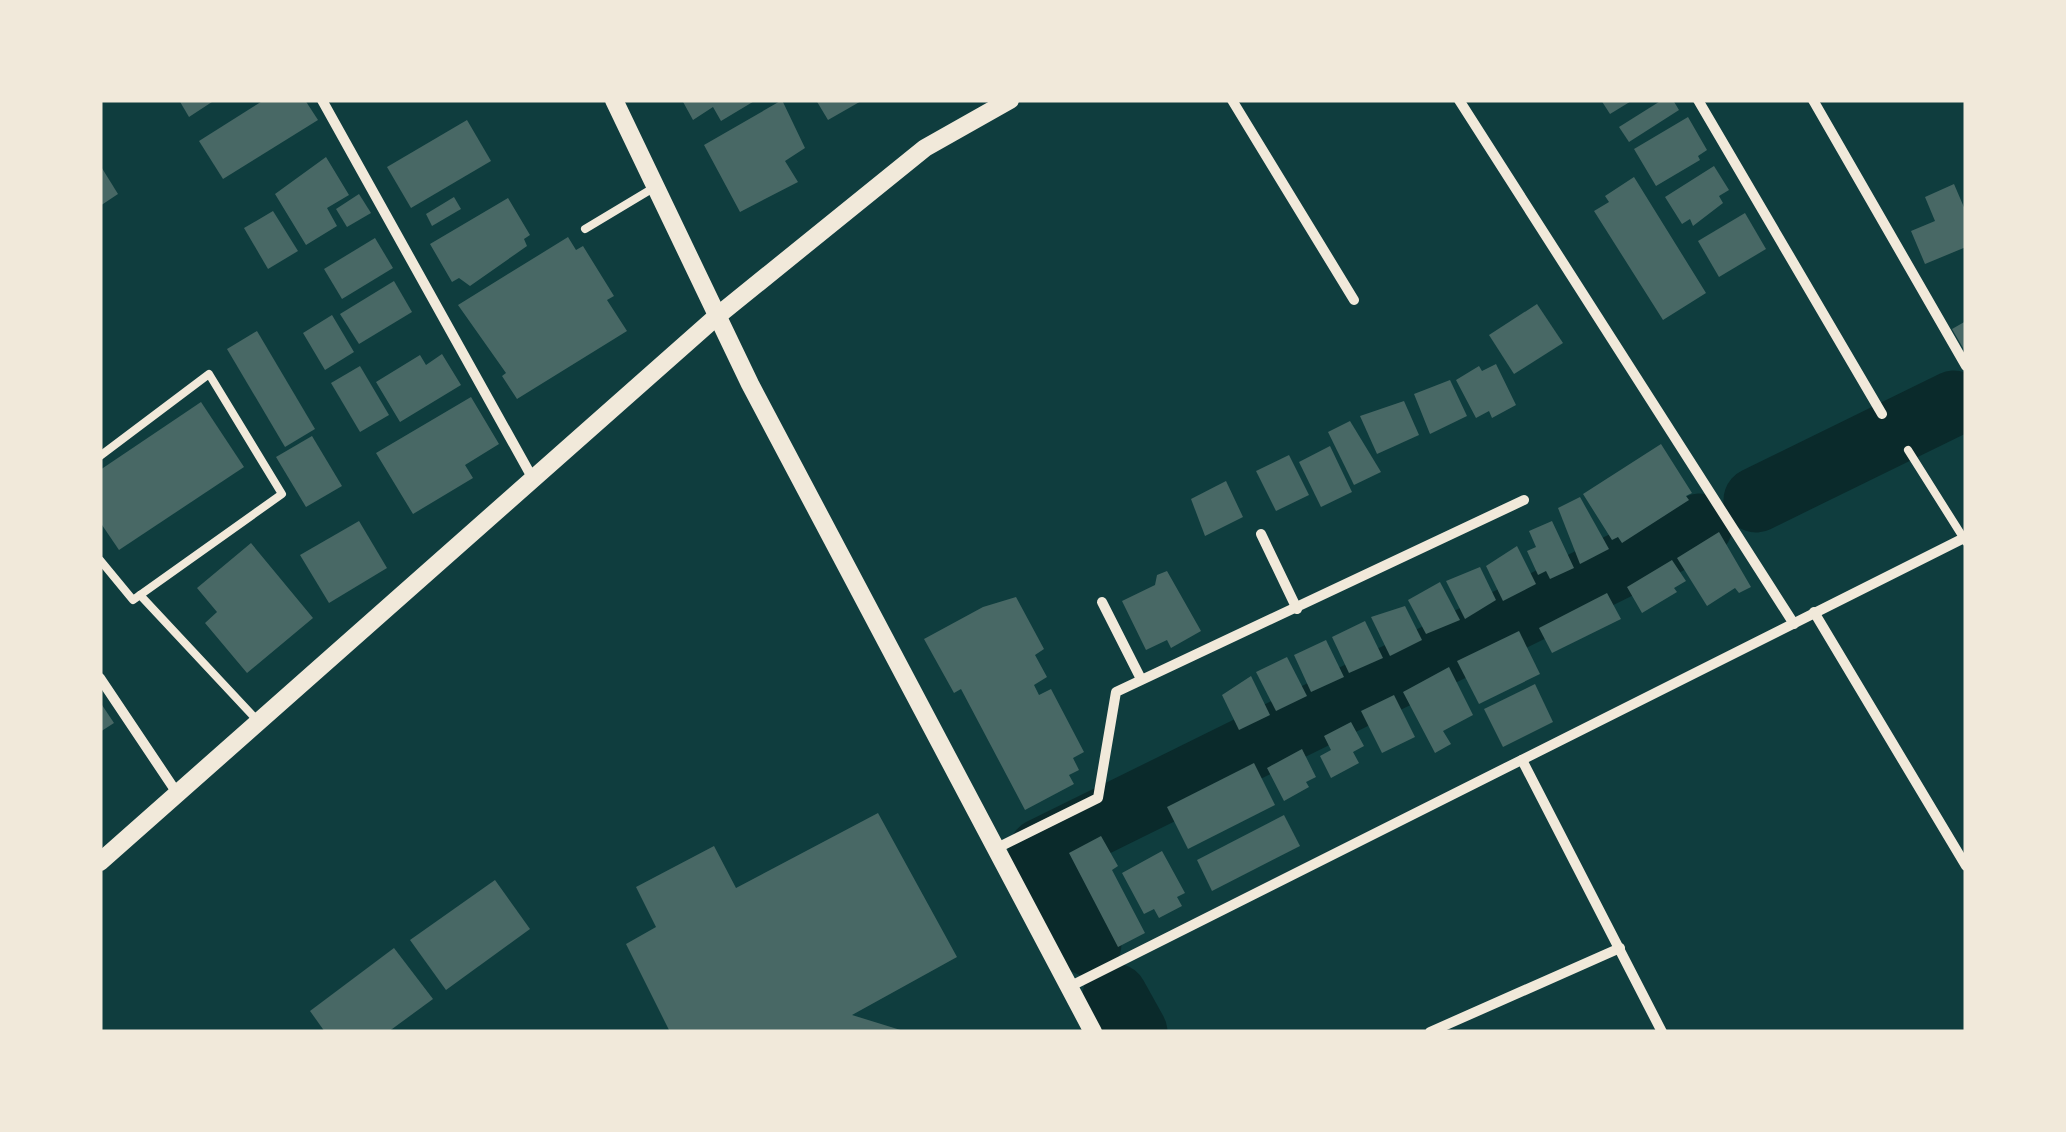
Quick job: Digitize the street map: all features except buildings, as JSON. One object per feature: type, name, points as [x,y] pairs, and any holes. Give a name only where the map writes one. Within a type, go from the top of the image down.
[{"type":"street","points":[[322,100],[534,480]]},
{"type":"street","points":[[614,100],[716,317],[1094,1032]]},
{"type":"street","points":[[100,862],[716,317],[925,148],[1010,100]]},
{"type":"street","points":[[1232,100],[1354,300]]},
{"type":"street","points":[[1459,100],[1794,624]]},
{"type":"street","points":[[1698,100],[1882,414]]},
{"type":"street","points":[[1813,100],[1966,366]]},
{"type":"street","points":[[996,848],[1098,798],[1116,692],[1524,500]]},
{"type":"street","points":[[1260,534],[1297,609]]},
{"type":"street","points":[[1069,987],[1965,539]]},
{"type":"street","points":[[1102,602],[1141,678]]},
{"type":"street","points":[[1814,612],[1966,866]]},
{"type":"street","points":[[100,678],[177,793]]},
{"type":"street","points":[[1522,760],[1662,1032]]},
{"type":"street","points":[[1430,1032],[1620,948]]},
{"type":"lane","points":[[585,229],[655,187]]},
{"type":"lane","points":[[100,456],[209,374],[282,494],[132,600],[100,560]]},
{"type":"lane","points":[[1908,450],[1965,539]]},
{"type":"lane","points":[[140,595],[258,721]]},
{"type":"waterway","points":[[1756,500],[1954,403]]},
{"type":"waterway","points":[[1089,944],[1041,851],[1700,526]]},
{"type":"waterway","points":[[1115,996],[1135,1032]]}]
